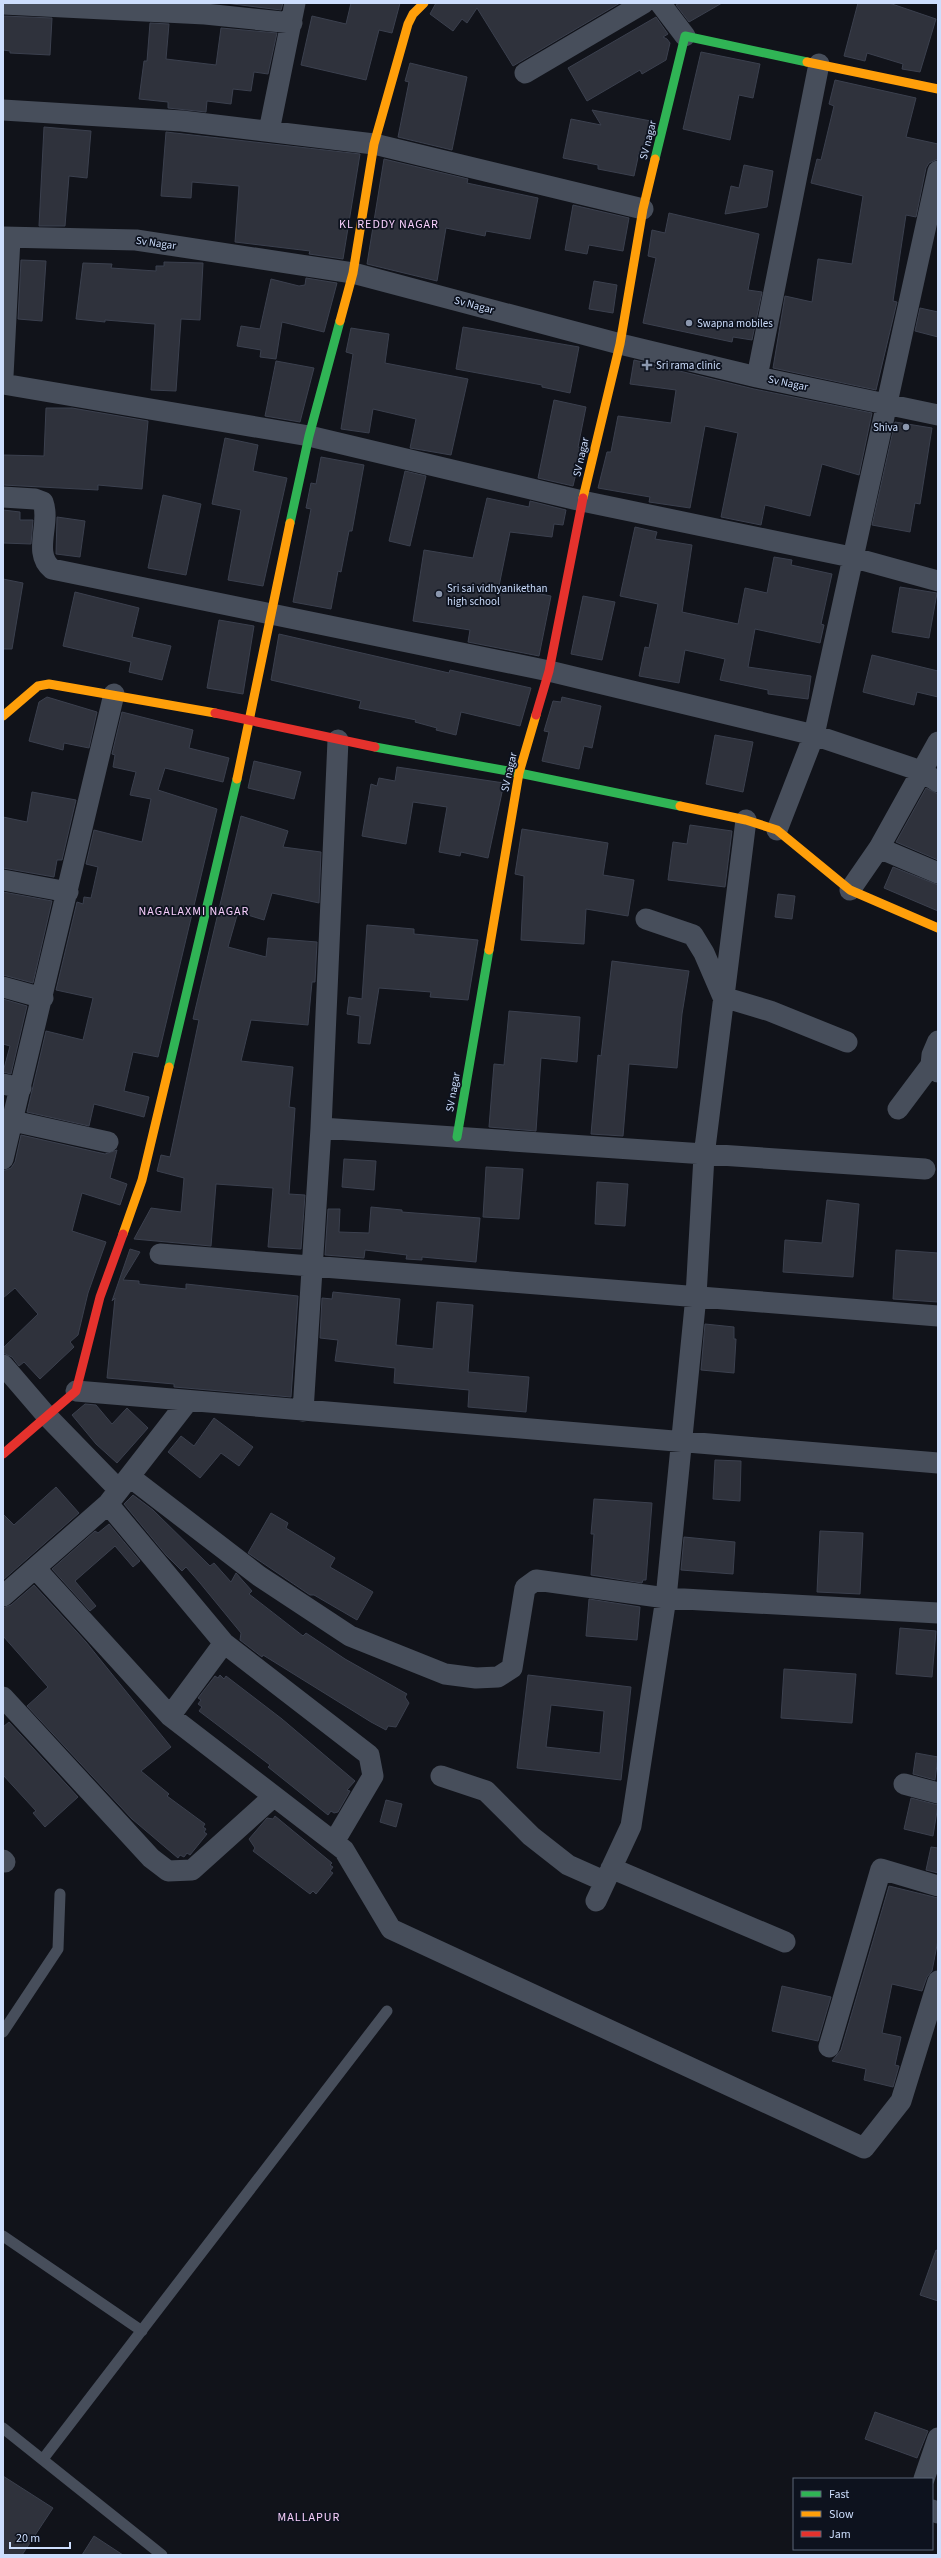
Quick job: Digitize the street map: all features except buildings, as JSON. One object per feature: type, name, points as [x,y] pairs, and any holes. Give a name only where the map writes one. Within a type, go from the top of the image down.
[{"type":"street","points":[[3,1454],[46,1415],[76,1392],[100,1297],[142,1180],[251,719],[269,616],[309,436],[354,273],[374,144],[408,24],[413,14],[424,3]]},
{"type":"street","points":[[525,74],[644,3]]},
{"type":"street","points":[[660,3],[686,36],[938,89]]},
{"type":"street","points":[[3,4],[205,14],[293,13],[269,131]]},
{"type":"street","name":"SV nagar","points":[[457,1137],[519,773],[549,671],[582,501],[620,344],[643,209],[686,36]]},
{"type":"street","points":[[757,377],[819,64]]},
{"type":"street","points":[[3,110],[182,121],[374,144],[643,209]]},
{"type":"street","points":[[777,830],[814,735],[851,557],[938,171]]},
{"type":"street","points":[[3,376],[7,237]]},
{"type":"street","name":"Sv Nagar","points":[[7,237],[136,240],[354,273],[620,344],[757,377],[938,414]]},
{"type":"street","points":[[3,384],[309,436],[582,501],[851,557],[938,581]]},
{"type":"street","points":[[3,497],[35,499],[43,502],[46,511],[42,556],[45,564],[52,570],[269,616],[549,671],[814,735],[930,776]]},
{"type":"street","points":[[3,716],[38,686],[49,684],[114,694],[251,719],[338,740],[519,773],[746,820],[777,830],[850,890],[938,928]]},
{"type":"street","points":[[3,1159],[13,1121],[12,1086],[43,998],[114,694]]},
{"type":"street","points":[[303,1411],[314,1266],[338,740]]},
{"type":"street","points":[[850,890],[930,776],[938,742]]},
{"type":"street","points":[[596,1901],[631,1826],[666,1598],[696,1296],[704,1156],[746,820]]},
{"type":"street","points":[[879,848],[938,873]]},
{"type":"street","points":[[3,880],[68,892]]},
{"type":"street","points":[[646,919],[693,935],[704,952],[723,997]]},
{"type":"street","points":[[3,987],[43,998]]},
{"type":"street","points":[[723,997],[770,1011],[847,1042]]},
{"type":"street","points":[[898,1109],[935,1069],[932,1055],[938,1041]]},
{"type":"street","points":[[13,1121],[108,1142]]},
{"type":"street","points":[[321,1128],[704,1156],[925,1169]]},
{"type":"street","points":[[160,1254],[938,1316]]},
{"type":"street","points":[[3,1366],[46,1415],[119,1490],[224,1643],[369,1755],[373,1776],[334,1842]]},
{"type":"street","points":[[76,1392],[938,1463]]},
{"type":"street","points":[[3,1596],[36,1568],[119,1490],[188,1401]]},
{"type":"street","points":[[119,1490],[259,1576],[350,1636],[444,1674],[476,1678],[498,1677],[512,1668],[525,1588],[536,1580],[666,1598],[938,1613]]},
{"type":"street","points":[[36,1568],[170,1716],[273,1797],[344,1850],[391,1929],[864,2148],[901,2101],[938,1981]]},
{"type":"street","points":[[170,1716],[224,1643]]},
{"type":"street","points":[[3,1697],[151,1858],[168,1870],[192,1870],[273,1797]]},
{"type":"street","points":[[441,1776],[486,1791],[531,1836],[568,1865],[607,1875],[785,1942]]},
{"type":"street","points":[[904,1784],[938,1793]]},
{"type":"street","points":[[828,2047],[881,1869],[938,1886]]},
{"type":"street","points":[[924,2478],[938,2438]]},
{"type":"lane","points":[[3,2032],[58,1949],[60,1894]]},
{"type":"lane","points":[[43,2459],[388,2011]]},
{"type":"lane","points":[[3,2236],[142,2331]]},
{"type":"lane","points":[[3,2428],[162,2555]]},
{"type":"traffic: fast","points":[[655,159],[685,36],[807,62]]},
{"type":"traffic: fast","points":[[290,523],[309,436],[340,321]]},
{"type":"traffic: fast","points":[[375,747],[519,773],[680,806]]},
{"type":"traffic: fast","points":[[169,1067],[237,779]]},
{"type":"traffic: fast","points":[[457,1137],[489,950]]},
{"type":"traffic: slow","points":[[340,321],[353,273],[374,144],[408,24],[413,14],[424,3]]},
{"type":"traffic: slow","points":[[807,62],[938,89]]},
{"type":"traffic: slow","points":[[583,498],[620,344],[643,209],[655,159]]},
{"type":"traffic: slow","points":[[237,779],[290,523]]},
{"type":"traffic: slow","points":[[3,716],[38,686],[49,684],[215,713]]},
{"type":"traffic: slow","points":[[489,950],[519,773],[536,715]]},
{"type":"traffic: slow","points":[[680,806],[746,820],[777,830],[850,890],[938,928]]},
{"type":"traffic: slow","points":[[123,1234],[142,1180],[169,1067]]},
{"type":"traffic: jam","points":[[536,715],[549,671],[583,498]]},
{"type":"traffic: jam","points":[[215,713],[375,747]]},
{"type":"traffic: jam","points":[[3,1454],[76,1391],[100,1297],[123,1234]]},
{"type":"place","name":"Swapna mobiles","points":[[689,323]]},
{"type":"place","name":"Sri rama clinic","points":[[647,365]]},
{"type":"place","name":"Shiva","points":[[906,427]]},
{"type":"place","name":"Sri sai vidhyanikethan high school","points":[[439,594]]},
{"type":"district","name":"KL REDDY NAGAR","points":[[389,224]]},
{"type":"district","name":"NAGALAXMI NAGAR","points":[[194,911]]},
{"type":"district","name":"MALLAPUR","points":[[309,2517]]}]
